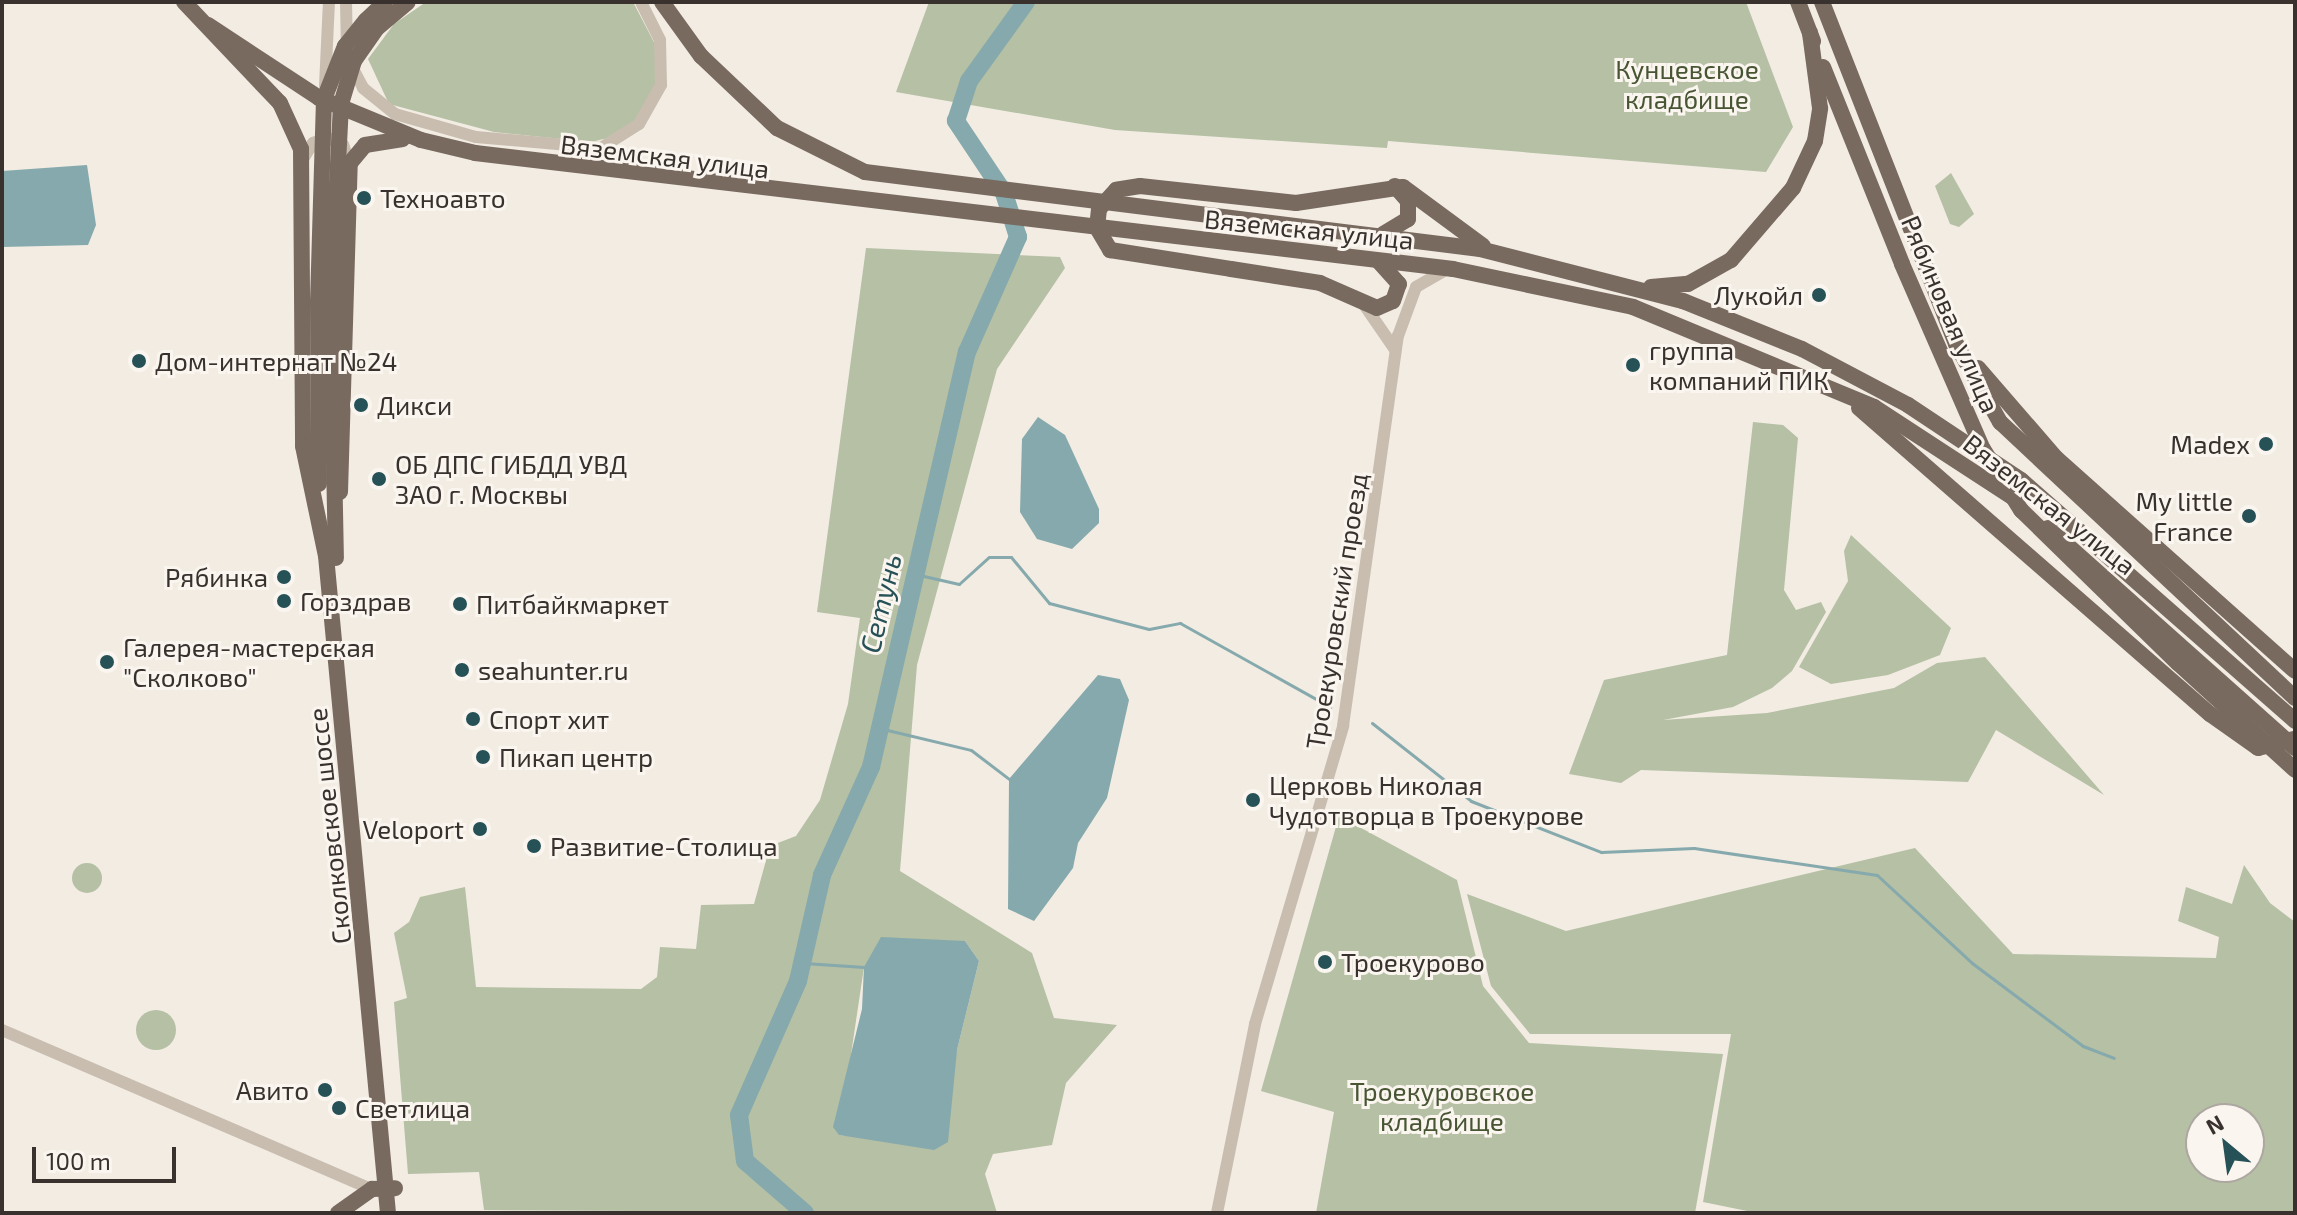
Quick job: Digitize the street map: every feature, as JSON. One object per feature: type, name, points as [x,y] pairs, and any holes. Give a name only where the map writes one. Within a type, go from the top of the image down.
[{"type":"main road","name":"Вяземская улица","points":[[184,2],[280,103],[302,155]]},
{"type":"main road","points":[[337,566],[324,302],[341,104],[354,61],[385,2]]},
{"type":"main road","points":[[324,541],[324,99],[345,46],[372,24],[408,2]]},
{"type":"main road","name":"Вяземская улица","points":[[662,2],[701,56],[777,128],[818,153],[907,182],[1375,235],[1499,253],[1627,285],[1802,349],[1955,435],[2079,525],[2295,721]]},
{"type":"main road","name":"Рябиновая улица","points":[[1798,2],[1902,264],[1983,449],[2021,510],[2178,663],[2295,770]]},
{"type":"main road","name":"Рябиновая улица","points":[[1822,2],[1944,312],[1978,389],[2020,446],[2295,698]]},
{"type":"main road","name":"Вяземская улица","points":[[208,25],[319,98],[421,140],[602,174],[1453,269],[1633,307],[1829,385],[1998,487],[2295,748]]},
{"type":"main road","points":[[1627,285],[1688,284],[1708,275],[1744,246],[1793,188],[1815,141],[1820,108],[1810,33]]},
{"type":"main road","points":[[337,566],[350,163],[377,140],[421,140]]},
{"type":"main road","name":"Сколковское шоссе","points":[[302,155],[300,398],[324,541],[388,1213]]},
{"type":"main road","points":[[1375,235],[1408,219],[1408,201],[1393,185]]},
{"type":"main road","points":[[1372,259],[1405,290],[1372,307],[1320,283],[1110,250],[1099,234],[1099,209],[1116,190],[1140,186],[1308,203],[1393,185],[1499,253]]},
{"type":"main road","points":[[1944,312],[2024,427],[2295,671]]},
{"type":"main road","points":[[1829,385],[2244,742],[2273,749],[2295,739]]},
{"type":"main road","name":"Сколковское шоссе","points":[[337,566],[385,1188],[398,1213]]},
{"type":"main road","points":[[338,1213],[385,1188]]},
{"type":"street","points":[[324,99],[329,2]]},
{"type":"street","points":[[346,2],[353,71],[395,114],[476,137],[586,151],[628,134],[656,99],[663,55],[641,2]]},
{"type":"street","points":[[302,155],[309,145],[328,138],[345,148],[350,163]]},
{"type":"street","points":[[1398,336],[1405,290],[1453,269]]},
{"type":"street","name":"Троекуровский проезд","points":[[1217,1213],[1255,1024],[1343,726],[1405,290]]},
{"type":"street","points":[[1372,307],[1392,322],[1398,336]]},
{"type":"street","points":[[1372,307],[1388,332],[1395,357]]},
{"type":"street","points":[[2,1030],[385,1188]]},
{"type":"green space","points":[[426,2],[633,2],[656,46],[655,85],[638,118],[612,137],[591,142],[494,132],[389,104],[368,59],[394,24]]},
{"type":"green space","name":"Кунцевское кладбище","points":[[929,2],[1746,2],[1793,127],[1766,172],[1388,141],[1387,148],[1115,130],[896,92]]},
{"type":"green space","points":[[1951,173],[1974,214],[1959,227],[1950,224],[1935,186]]},
{"type":"green space","points":[[866,248],[1060,257],[1065,268],[997,369],[917,665],[900,871],[1032,953],[1054,1018],[1117,1025],[1066,1083],[1052,1145],[993,1154],[985,1174],[997,1213],[484,1210],[479,1172],[408,1174],[394,1002],[407,998],[394,933],[409,922],[420,897],[465,887],[476,987],[641,989],[657,977],[660,947],[696,949],[701,905],[754,904],[770,846],[796,836],[820,800],[848,704],[860,618],[817,612]],"holes":[[[965,941],[979,961],[957,1050],[880,1139],[839,1135],[864,967]]]},
{"type":"green space","points":[[1753,422],[1783,425],[1798,438],[1784,590],[1796,610],[1821,602],[1826,612],[1792,671],[1772,688],[1733,707],[1663,720],[1767,713],[1894,688],[1937,663],[1985,657],[2104,795],[1996,730],[1968,782],[1641,770],[1621,783],[1569,774],[1604,680],[1727,655]]},
{"type":"green space","points":[[1851,535],[1951,628],[1940,655],[1888,675],[1831,684],[1799,667],[1848,581],[1844,551]]},
{"type":"green space","name":"Троекуровское кладбище","points":[[1339,816],[1457,880],[1483,986],[1529,1043],[1723,1054],[1695,1213],[1316,1213],[1334,1112],[1261,1091]]},
{"type":"green space","points":[[1915,848],[2013,954],[2216,958],[2219,937],[2178,921],[2186,887],[2232,904],[2244,865],[2270,903],[2295,922],[2295,1213],[1757,1213],[1703,1202],[1731,1034],[1530,1034],[1491,986],[1467,894],[1566,931]]},
{"type":"green space","points":[[87,863],[98,867],[102,878],[98,889],[87,893],[76,889],[72,878],[76,867]]},
{"type":"green space","points":[[156,1010],[170,1016],[176,1030],[170,1044],[156,1050],[142,1044],[136,1030],[142,1016]]},
{"type":"water","points":[[87,165],[96,225],[88,245],[2,247],[2,171]]},
{"type":"water","points":[[1038,417],[1065,435],[1099,509],[1099,523],[1072,549],[1037,539],[1020,512],[1022,439]]},
{"type":"water","points":[[1098,675],[1120,679],[1129,700],[1107,798],[1078,843],[1073,868],[1034,921],[1008,909],[1009,779]]},
{"type":"water","points":[[881,937],[965,941],[979,961],[957,1050],[948,1142],[934,1150],[839,1135],[833,1127],[862,1009],[864,967]]},
{"type":"waterway","name":"Сетунь","points":[[805,1213],[745,1161],[739,1115],[798,981],[822,875],[871,767],[967,352],[1018,237],[1004,193],[956,121],[969,81],[1026,2]]},
{"type":"waterway","points":[[915,574],[959,584],[989,557],[1011,557],[1049,603],[1149,629],[1180,623],[1330,707]]},
{"type":"waterway","points":[[1372,723],[1471,801],[1601,852],[1694,848],[1877,875],[1972,963],[2083,1046],[2114,1058]]},
{"type":"waterway","points":[[883,729],[971,750],[1009,779]]},
{"type":"waterway","points":[[804,963],[864,967]]},
{"type":"place","name":"Техноавто","points":[[364,198]]},
{"type":"place","name":"Лукойл","points":[[1819,295]]},
{"type":"place","name":"Дом-интернат №24","points":[[139,361]]},
{"type":"place","name":"группа компаний ПИК","points":[[1633,365]]},
{"type":"place","name":"Дикси","points":[[361,405]]},
{"type":"place","name":"Madex","points":[[2266,444]]},
{"type":"place","name":"ОБ ДПС ГИБДД УВД ЗАО г. Москвы","points":[[379,479]]},
{"type":"place","name":"My little France","points":[[2249,516]]},
{"type":"place","name":"Рябинка","points":[[284,577]]},
{"type":"place","name":"Горздрав","points":[[284,601]]},
{"type":"place","name":"Питбайкмаркет","points":[[460,604]]},
{"type":"place","name":"Галерея-мастерская \"Сколково\"","points":[[107,662]]},
{"type":"place","name":"seahunter.ru","points":[[462,670]]},
{"type":"place","name":"Спорт хит","points":[[473,719]]},
{"type":"place","name":"Пикап центр","points":[[483,757]]},
{"type":"place","name":"Церковь Николая Чудотворца в Троекурове","points":[[1253,800]]},
{"type":"place","name":"Veloport","points":[[480,829]]},
{"type":"place","name":"Развитие-Столица","points":[[534,846]]},
{"type":"place","name":"Троекурово","points":[[1325,962]]},
{"type":"place","name":"Авито","points":[[325,1090]]},
{"type":"place","name":"Светлица","points":[[339,1108]]}]
